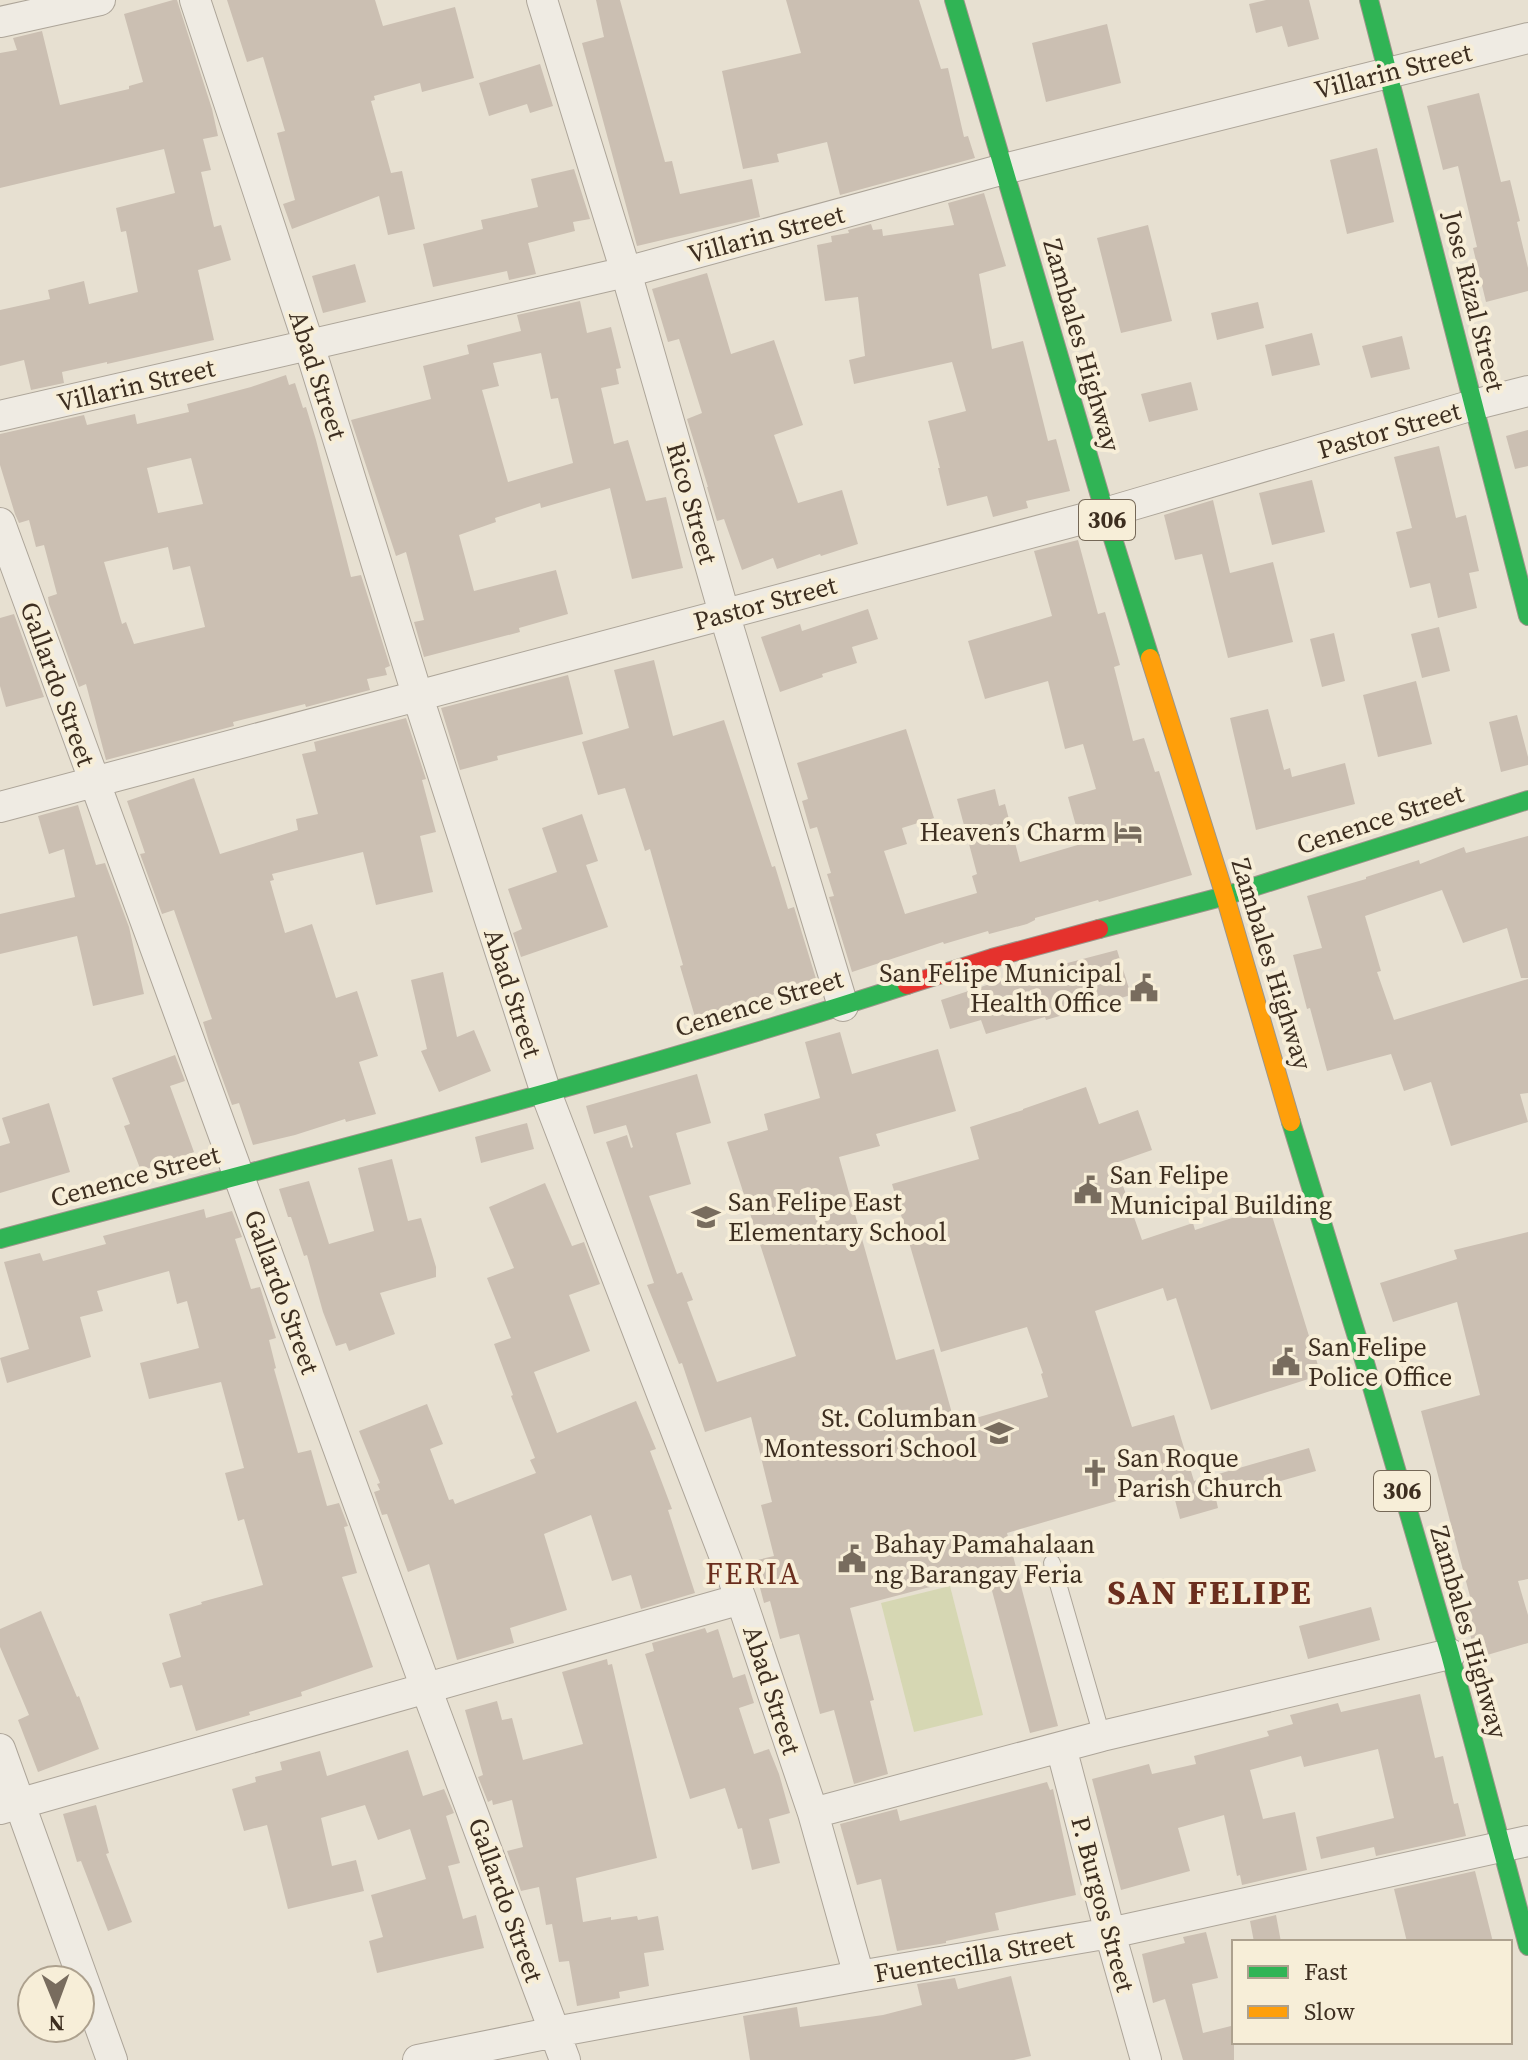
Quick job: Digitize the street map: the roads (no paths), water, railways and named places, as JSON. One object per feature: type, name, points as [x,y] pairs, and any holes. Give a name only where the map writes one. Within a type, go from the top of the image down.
[{"type":"street","points":[[0,22],[100,0]]},
{"type":"street","name":"Abad Street","points":[[195,0],[309,345],[417,694],[546,1093],[741,1599],[813,1813],[859,1976]]},
{"type":"street","name":"Rico Street","points":[[542,0],[626,272],[724,613],[843,1006]]},
{"type":"street","name":"Zambales Highway","points":[[954,0],[1105,513],[1225,896],[1450,1654],[1514,1844],[1528,1946]]},
{"type":"street","name":"Jose Rizal Street","points":[[1369,0],[1528,616]]},
{"type":"street","name":"Villarin Street","points":[[0,416],[626,272],[1004,169],[1528,38]]},
{"type":"street","name":"Pastor Street","points":[[0,807],[1105,513],[1528,391]]},
{"type":"street","name":"Gallardo Street","points":[[0,523],[560,2046]]},
{"type":"street","name":"Cenence Street","points":[[0,1239],[546,1093],[843,1006],[992,958],[1225,896],[1528,800]]},
{"type":"street","points":[[10,1807],[741,1599]]},
{"type":"street","points":[[813,1813],[1102,1736],[1450,1654]]},
{"type":"street","name":"P. Burgos Street","points":[[1061,1747],[1146,2060]]},
{"type":"street","points":[[0,1749],[10,1807],[112,2060]]},
{"type":"street","name":"Fuentecilla Street","points":[[418,2060],[560,2046],[859,1976],[1110,1933],[1514,1844]]},
{"type":"lane","points":[[1052,1563],[1102,1736]]},
{"type":"place","name":"Heaven’s Charm","points":[[1128,832]]},
{"type":"place","name":"San Felipe Municipal Health Office","points":[[1144,988]]},
{"type":"place","name":"San Felipe Municipal Building","points":[[1088,1190]]},
{"type":"place","name":"San Felipe East Elementary School","points":[[706,1217]]},
{"type":"place","name":"San Felipe Police Office","points":[[1286,1362]]},
{"type":"place","name":"St. Columban Montessori School","points":[[999,1433]]},
{"type":"place","name":"San Roque Parish Church","points":[[1095,1473]]},
{"type":"place","name":"Bahay Pamahalaan ng Barangay Feria","points":[[852,1559]]},
{"type":"district","name":"FERIA","points":[[753,1574]]},
{"type":"district","name":"SAN FELIPE","points":[[1210,1592]]}]
